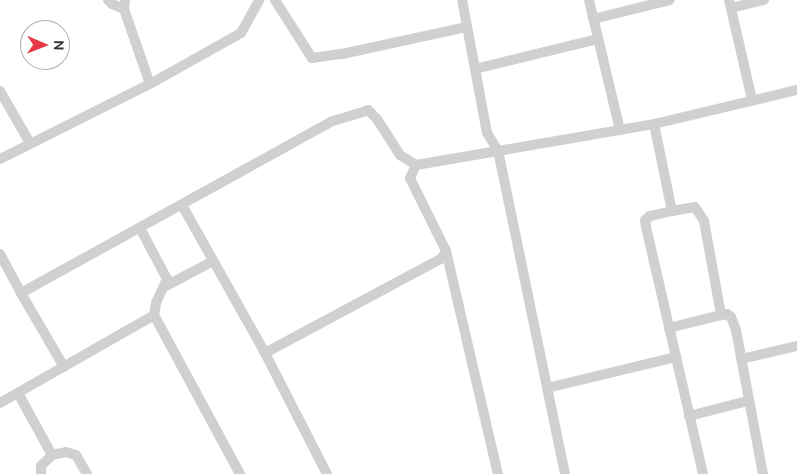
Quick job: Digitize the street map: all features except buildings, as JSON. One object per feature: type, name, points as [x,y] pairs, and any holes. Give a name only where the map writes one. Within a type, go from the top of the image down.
[{"type":"street","points":[[108,0],[112,4],[125,4],[150,84]]},
{"type":"street","points":[[0,159],[150,84],[241,33],[259,0]]},
{"type":"street","points":[[275,0],[312,58],[342,54],[467,27]]},
{"type":"street","points":[[462,0],[487,133],[498,151],[565,474]]},
{"type":"street","points":[[589,0],[620,130]]},
{"type":"street","points":[[593,19],[670,0]]},
{"type":"street","points":[[752,100],[730,4],[764,0]]},
{"type":"street","points":[[475,68],[598,39]]},
{"type":"street","points":[[21,294],[333,121],[368,110],[377,119],[400,155],[416,165],[654,124],[797,90]]},
{"type":"street","points":[[0,91],[30,143]]},
{"type":"street","points":[[654,124],[672,211]]},
{"type":"street","points":[[416,165],[410,178],[446,251],[498,474]]},
{"type":"street","points":[[182,205],[265,353],[326,474]]},
{"type":"street","points":[[703,474],[645,220],[650,216],[695,207],[700,211],[704,221],[721,315]]},
{"type":"street","points":[[140,228],[164,272],[167,279],[166,286]]},
{"type":"street","points":[[265,353],[442,258],[446,251]]},
{"type":"street","points":[[0,254],[64,367]]},
{"type":"street","points":[[213,261],[166,286],[160,292],[154,315],[240,474]]},
{"type":"street","points":[[669,328],[727,314],[734,322],[748,401],[764,474]]},
{"type":"street","points":[[0,404],[154,315]]},
{"type":"street","points":[[741,359],[797,346]]},
{"type":"street","points":[[547,388],[676,357]]},
{"type":"street","points":[[18,394],[52,456]]},
{"type":"street","points":[[689,416],[748,401]]},
{"type":"street","points":[[41,474],[41,466],[52,456],[66,452],[76,456],[87,474]]}]
